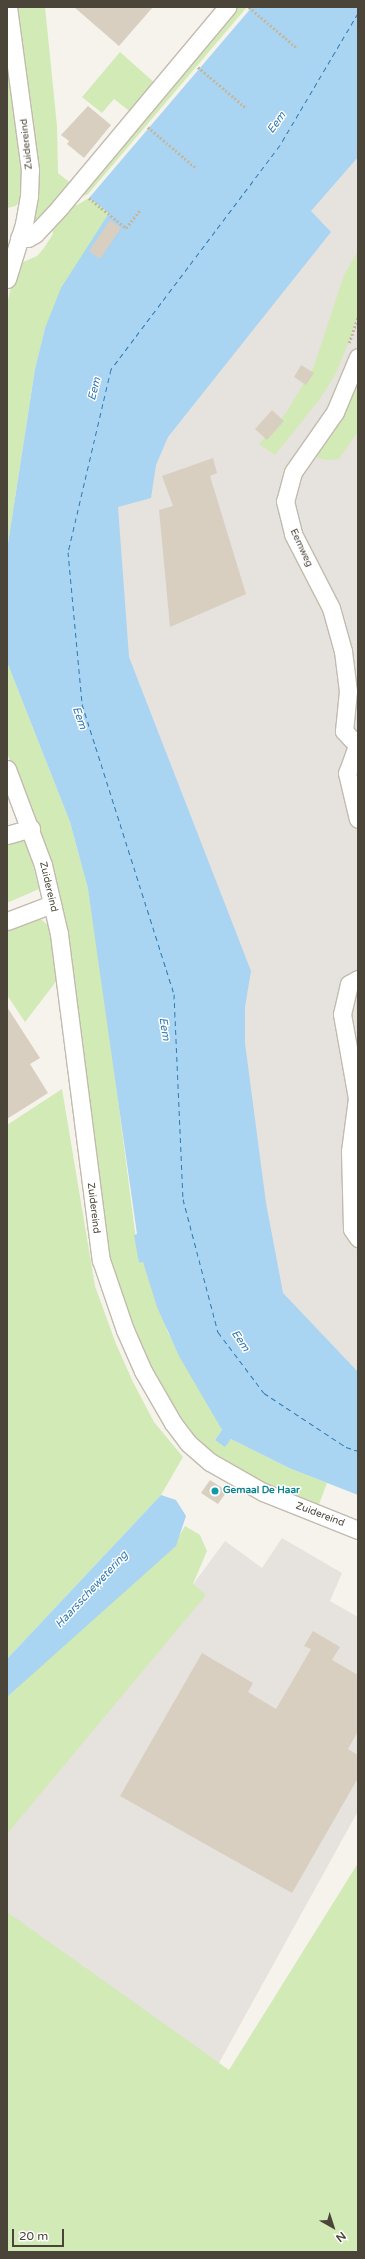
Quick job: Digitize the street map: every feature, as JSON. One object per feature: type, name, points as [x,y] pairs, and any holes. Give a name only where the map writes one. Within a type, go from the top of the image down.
[{"type":"street","name":"Zuidereind","points":[[7,279],[29,196],[30,170],[8,7]]},
{"type":"street","points":[[19,238],[31,237],[45,223],[227,7]]},
{"type":"street","name":"Eemweg","points":[[358,357],[335,412],[293,472],[285,501],[293,534],[331,608],[343,651],[348,691],[344,731],[358,746]]},
{"type":"street","points":[[358,746],[347,772],[358,819]]},
{"type":"street","name":"Zuidereind","points":[[7,769],[31,828],[45,870],[59,934],[98,1247],[109,1289],[143,1371],[177,1429],[210,1462],[263,1492],[358,1530]]},
{"type":"street","points":[[7,835],[31,828]]},
{"type":"street","points":[[7,921],[52,904]]},
{"type":"street","points":[[358,979],[350,984],[342,1014],[357,1098],[350,1151],[352,1229],[358,1238]]},
{"type":"path","points":[[249,7],[297,48]]},
{"type":"path","points":[[198,67],[245,107]]},
{"type":"path","points":[[147,127],[196,168]]},
{"type":"path","points":[[89,198],[126,228],[141,209]]},
{"type":"shaded area","points":[[358,126],[358,1395],[271,1290],[109,634],[101,486]]},
{"type":"shaded area","points":[[282,1538],[342,1573],[330,1601],[358,1617],[358,1811],[214,2072],[7,1925],[7,1810],[189,1590],[225,1541],[262,1568]]},
{"type":"green space","points":[[14,7],[45,7],[57,126],[58,173],[73,185],[31,226],[36,168],[34,128]]},
{"type":"green space","points":[[233,7],[247,7],[88,194],[73,201]]},
{"type":"green space","points":[[7,52],[24,166],[21,199],[16,206],[7,208]]},
{"type":"green space","points":[[120,52],[156,84],[132,113],[114,99],[102,113],[82,97]]},
{"type":"green space","points":[[89,198],[109,213],[45,328],[35,369],[7,550],[7,305],[14,273],[21,263],[37,256],[44,248],[53,234],[51,224],[67,206],[77,205]]},
{"type":"green space","points":[[358,251],[358,315],[346,349],[335,375],[319,400],[275,455],[259,444],[286,413],[314,366],[344,275]]},
{"type":"green space","points":[[358,381],[358,431],[339,459],[327,460],[311,456],[335,421]]},
{"type":"green space","points":[[7,662],[70,822],[88,889],[105,999],[139,1263],[143,1262],[168,1333],[222,1430],[215,1440],[225,1446],[231,1439],[289,1468],[327,1483],[318,1507],[238,1471],[204,1448],[187,1431],[141,1352],[111,1272],[35,820],[7,753]]},
{"type":"green space","points":[[26,838],[39,889],[7,903],[7,840]]},
{"type":"green space","points":[[39,918],[47,924],[52,935],[58,979],[25,1022],[7,995],[7,928]]},
{"type":"green space","points":[[62,1089],[95,1286],[116,1344],[133,1382],[154,1422],[183,1457],[161,1495],[7,1659],[7,1125]]},
{"type":"green space","points":[[185,1526],[200,1535],[207,1551],[193,1584],[206,1595],[7,1834],[7,1697],[178,1538]]},
{"type":"green space","points":[[358,1863],[358,2252],[7,2252],[7,1912],[229,2070]]},
{"type":"water","name":"Eem","points":[[252,7],[358,7],[358,157],[311,211],[331,232],[168,437],[156,465],[151,498],[118,507],[129,657],[251,971],[245,1007],[245,1043],[266,1203],[283,1293],[358,1372],[358,1495],[289,1468],[231,1439],[225,1447],[215,1440],[222,1430],[179,1356],[157,1307],[143,1262],[139,1263],[134,1235],[137,1234],[88,889],[70,822],[7,662],[7,550],[35,369],[45,328],[61,288],[109,213],[89,198]]},
{"type":"water","name":"Haarsschewetering","points":[[161,1495],[176,1500],[186,1516],[176,1546],[7,1697],[7,1659]]},
{"type":"building","points":[[74,7],[153,7],[119,46]]},
{"type":"building","points":[[88,106],[111,125],[84,158],[67,144],[69,141],[61,135]]},
{"type":"building","points":[[110,220],[121,228],[100,259],[89,251]]},
{"type":"building","points":[[301,365],[314,373],[306,385],[294,377]]},
{"type":"building","points":[[272,410],[284,421],[267,440],[255,429]]},
{"type":"building","points":[[213,458],[217,473],[210,476],[246,594],[170,627],[159,510],[173,506],[162,476]]},
{"type":"building","points":[[7,1007],[40,1058],[30,1064],[48,1093],[7,1119]]},
{"type":"building","name":"Gemaal De Haar","points":[[210,1480],[227,1491],[218,1504],[201,1493]]},
{"type":"building","points":[[313,1631],[340,1647],[332,1660],[358,1675],[358,1731],[348,1749],[358,1755],[358,1778],[292,1893],[120,1796],[202,1653],[253,1683],[248,1692],[276,1709],[311,1649],[304,1646]]},
{"type":"ferry route","points":[[358,13],[280,145],[111,369],[68,552],[82,704],[174,994],[183,1199],[218,1332],[264,1393],[346,1447],[358,1451]]},
{"type":"place","name":"Gemaal De Haar","points":[[215,1491]]}]
